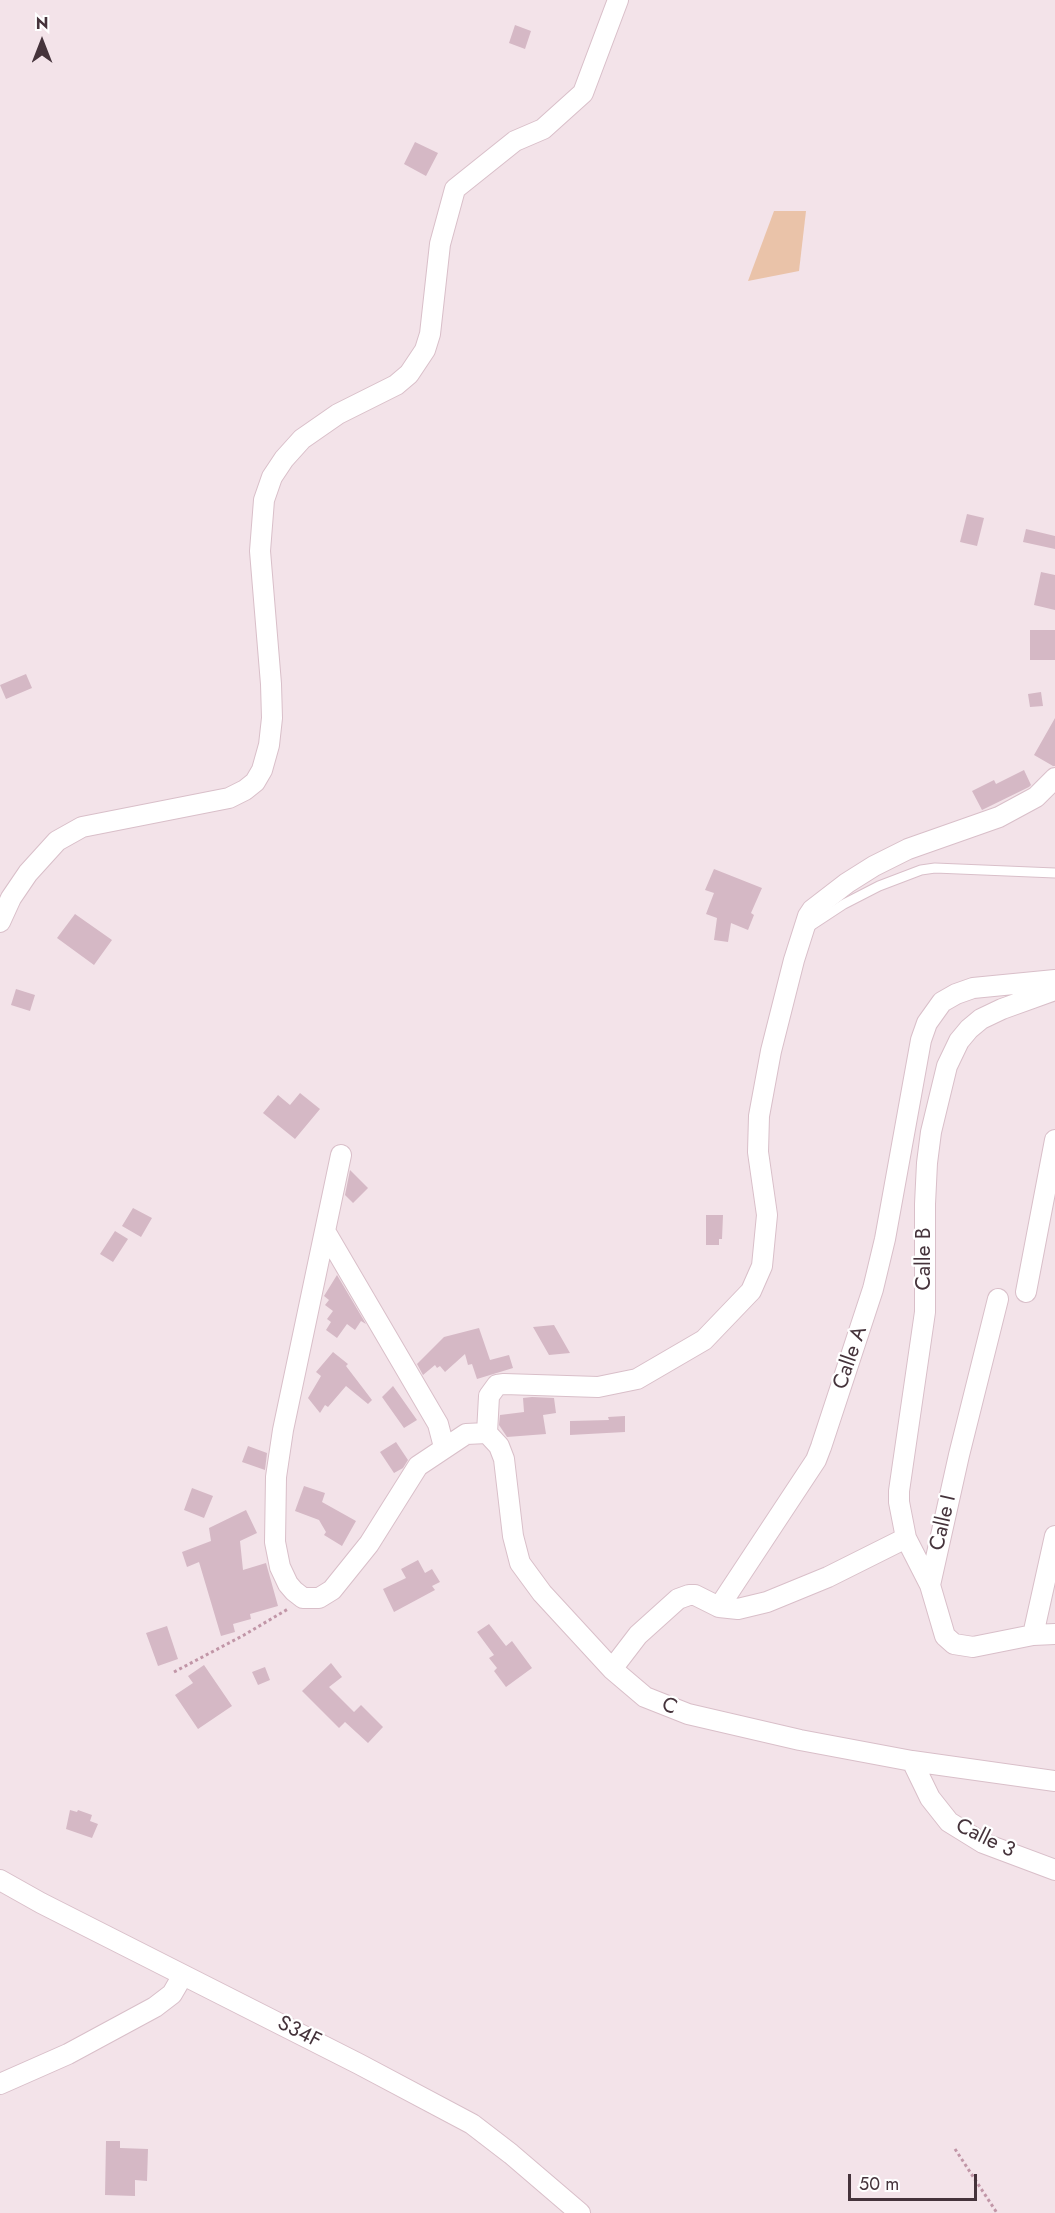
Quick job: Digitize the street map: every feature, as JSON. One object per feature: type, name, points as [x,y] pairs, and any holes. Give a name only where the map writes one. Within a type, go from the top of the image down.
[{"type":"street","points":[[0,922],[11,898],[28,873],[57,841],[82,827],[229,798],[255,782],[262,770],[267,753],[272,718],[260,551],[264,500],[272,477],[284,459],[303,439],[338,414],[396,385],[409,374],[425,350],[430,334],[440,244],[455,189],[515,141],[543,129],[583,93],[618,0]]},
{"type":"street","points":[[341,1155],[283,1430],[276,1477],[275,1542],[280,1568],[288,1584],[303,1598],[319,1598],[332,1590],[369,1544],[418,1466],[466,1434],[487,1433],[489,1396],[497,1385],[504,1383],[598,1387],[637,1379],[704,1340],[751,1291],[758,1280],[762,1266],[766,1215],[758,1152],[759,1116],[771,1051],[802,932],[812,910],[874,866],[909,849],[999,817],[1036,797],[1055,778]]},
{"type":"street","name":"Calle A","points":[[719,1607],[816,1460],[821,1447],[873,1288],[887,1229],[921,1040],[927,1023],[942,1002],[973,988],[1055,980]]},
{"type":"street","name":"Calle B","points":[[930,1585],[906,1538],[899,1491],[925,1312],[927,1163],[931,1132],[947,1066],[959,1041],[969,1029],[981,1019],[1055,990]]},
{"type":"street","points":[[1026,1292],[1049,1207],[1055,1140]]},
{"type":"street","points":[[325,1231],[438,1424],[444,1447]]},
{"type":"street","name":"Calle I","points":[[998,1299],[959,1455],[930,1585],[945,1636],[954,1644],[973,1647],[1033,1635],[1055,1634]]},
{"type":"street","name":"C","points":[[487,1433],[499,1446],[504,1460],[513,1536],[520,1563],[542,1593],[612,1669],[645,1697],[688,1714],[800,1740],[912,1761],[1051,1782]]},
{"type":"street","points":[[1033,1635],[1055,1536]]},
{"type":"street","points":[[612,1669],[638,1635],[678,1599],[695,1595],[719,1607],[738,1609],[766,1602],[828,1577],[906,1538]]},
{"type":"street","name":"Calle 3","points":[[912,1761],[930,1798],[949,1822],[983,1843],[1055,1870]]},
{"type":"street","name":"S34F","points":[[0,1880],[472,2124],[580,2213]]},
{"type":"street","points":[[0,2084],[68,2054],[155,2007],[172,1994],[183,1975]]},
{"type":"lane","points":[[802,932],[853,899],[921,870],[935,868],[1055,873]]},
{"type":"path","points":[[174,1672],[274,1618],[303,1598]]},
{"type":"path","points":[[956,2149],[997,2213]]},
{"type":"shaded area","points":[[774,211],[806,211],[799,271],[748,281]]},
{"type":"building","points":[[515,25],[531,31],[525,49],[509,43]]},
{"type":"building","points":[[415,142],[438,153],[426,176],[404,164]]},
{"type":"building","points":[[967,514],[984,518],[977,546],[960,542]]},
{"type":"building","points":[[1026,529],[1055,536],[1055,549],[1023,542]]},
{"type":"building","points":[[1041,572],[1055,575],[1055,610],[1034,605]]},
{"type":"building","points":[[1030,630],[1055,630],[1055,660],[1030,660]]},
{"type":"building","points":[[26,674],[32,688],[6,699],[0,685]]},
{"type":"building","points":[[1041,692],[1043,706],[1030,707],[1028,694]]},
{"type":"building","points":[[1055,718],[1055,766],[1053,766],[1034,755]]},
{"type":"building","points":[[1024,770],[1031,785],[1029,787],[982,810],[972,791],[994,780],[996,784]]},
{"type":"building","points":[[714,869],[762,888],[751,913],[754,915],[748,930],[731,923],[728,942],[714,940],[717,918],[706,914],[714,893],[705,890]]},
{"type":"building","points":[[75,914],[112,940],[94,965],[57,938]]},
{"type":"building","points":[[16,989],[35,995],[30,1011],[11,1005]]},
{"type":"building","points":[[300,1093],[320,1109],[295,1139],[263,1113],[278,1095],[290,1105]]},
{"type":"building","points":[[350,1170],[368,1188],[353,1203],[345,1195]]},
{"type":"building","points":[[133,1208],[152,1218],[141,1237],[122,1226]]},
{"type":"building","points":[[706,1215],[723,1215],[722,1239],[719,1239],[719,1245],[706,1245]]},
{"type":"building","points":[[115,1231],[128,1239],[113,1262],[100,1254]]},
{"type":"building","points":[[337,1275],[366,1324],[361,1321],[355,1330],[347,1324],[337,1338],[326,1330],[331,1322],[327,1319],[333,1311],[325,1305],[329,1300],[324,1296]]},
{"type":"building","points":[[554,1325],[570,1353],[549,1355],[533,1327]]},
{"type":"building","points":[[479,1328],[490,1360],[509,1355],[513,1368],[477,1379],[472,1364],[468,1365],[465,1354],[445,1372],[440,1366],[437,1368],[435,1365],[423,1375],[417,1364],[444,1337]]},
{"type":"building","points":[[333,1352],[348,1364],[346,1366],[372,1400],[368,1404],[346,1386],[328,1407],[325,1405],[320,1413],[308,1398],[321,1376],[316,1372]]},
{"type":"building","points":[[393,1386],[417,1420],[404,1428],[382,1397]]},
{"type":"building","points":[[523,1398],[554,1398],[556,1413],[543,1415],[546,1434],[507,1437],[499,1425],[500,1415],[524,1412]]},
{"type":"building","points":[[625,1416],[625,1432],[570,1435],[570,1421],[609,1420],[608,1417]]},
{"type":"building","points":[[396,1442],[408,1460],[403,1468],[394,1473],[380,1452]]},
{"type":"building","points":[[248,1446],[267,1453],[265,1470],[242,1462]]},
{"type":"building","points":[[304,1486],[325,1493],[322,1502],[356,1521],[342,1546],[324,1535],[326,1532],[319,1520],[295,1511]]},
{"type":"building","points":[[192,1488],[213,1496],[204,1518],[184,1510]]},
{"type":"building","points":[[246,1510],[257,1533],[240,1541],[243,1570],[266,1563],[278,1606],[250,1614],[251,1619],[233,1624],[235,1632],[221,1636],[199,1562],[187,1567],[182,1552],[211,1541],[209,1528]]},
{"type":"building","points":[[418,1560],[425,1573],[432,1569],[440,1582],[432,1586],[435,1590],[394,1612],[383,1589],[406,1578],[401,1569]]},
{"type":"building","points":[[489,1624],[506,1646],[512,1641],[532,1668],[506,1687],[494,1671],[497,1668],[489,1658],[494,1655],[477,1632]]},
{"type":"building","points":[[167,1626],[178,1659],[158,1666],[146,1633]]},
{"type":"building","points":[[331,1663],[342,1677],[329,1687],[354,1712],[361,1705],[383,1727],[368,1743],[345,1722],[339,1728],[302,1691]]},
{"type":"building","points":[[204,1665],[232,1706],[198,1729],[175,1695],[193,1683],[188,1676]]},
{"type":"building","points":[[265,1667],[270,1680],[258,1685],[252,1672]]},
{"type":"building","points":[[70,1810],[92,1815],[90,1821],[98,1824],[92,1838],[66,1829]]},
{"type":"building","points":[[106,2141],[120,2141],[120,2148],[148,2149],[147,2181],[135,2180],[135,2196],[105,2195]]}]
